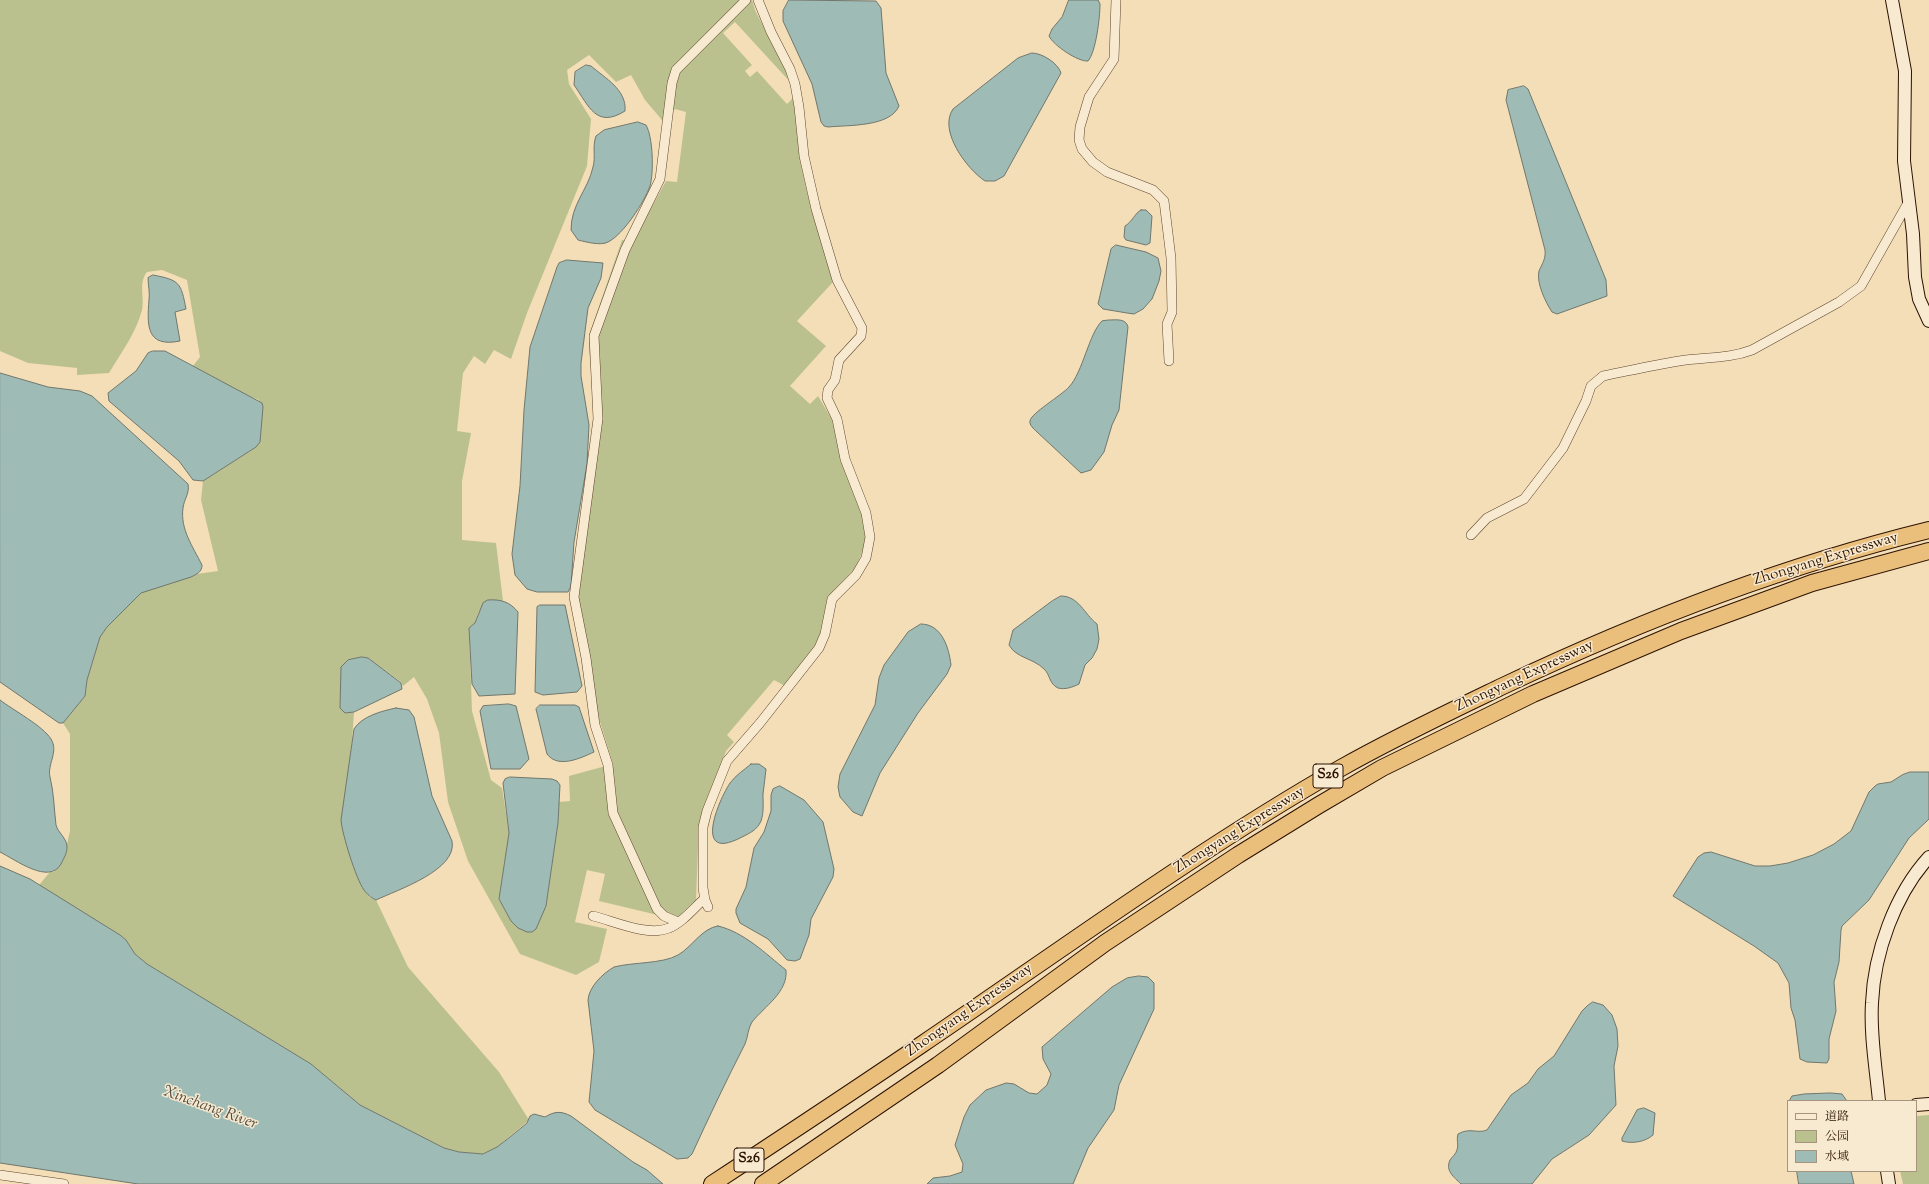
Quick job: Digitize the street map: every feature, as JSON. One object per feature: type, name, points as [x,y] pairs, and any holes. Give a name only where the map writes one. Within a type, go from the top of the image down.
[{"type":"highway","name":"Zhongyang Expressway","points":[[712,1184],[1183,867],[1308,788],[1372,751],[1525,676],[1673,612],[1806,564],[1929,530]]},
{"type":"highway","name":"Zhongyang Expressway","points":[[762,1184],[938,1065],[1105,943],[1238,855],[1382,768],[1534,694],[1681,630],[1812,584],[1929,551]]},
{"type":"street","points":[[678,922],[664,916],[657,909],[613,812],[608,765],[594,725],[586,658],[574,597],[598,419],[594,336],[625,250],[660,179],[674,73],[679,66],[746,0]]},
{"type":"street","points":[[594,916],[648,931],[669,928],[706,903],[703,827],[707,811],[727,761],[760,723],[819,648],[826,634],[832,599],[861,569],[866,558],[870,537],[866,513],[845,459],[837,419],[827,398],[828,390],[835,380],[839,360],[861,336],[862,328],[837,280],[816,209],[804,156],[795,84],[758,0]]},
{"type":"street","points":[[1116,0],[1114,59],[1089,97],[1080,127],[1078,140],[1082,149],[1093,162],[1107,172],[1153,190],[1164,201],[1171,258],[1172,312],[1167,324],[1169,361]]},
{"type":"street","points":[[1892,0],[1905,71],[1904,150],[1914,234],[1917,291],[1922,307],[1929,321]]},
{"type":"street","points":[[1471,535],[1487,518],[1515,505],[1524,499],[1529,493],[1563,448],[1592,386],[1597,380],[1603,376],[1680,361],[1743,354],[1806,321],[1839,302],[1861,286],[1909,201]]},
{"type":"street","points":[[1879,1100],[1871,1004],[1875,973],[1889,927],[1906,886],[1929,857]]},
{"type":"street","points":[[1917,1105],[1929,1104]]},
{"type":"street","points":[[1887,1172],[1889,1184]]},
{"type":"street","points":[[0,1175],[64,1184]]},
{"type":"green space","points":[[0,0],[752,0],[755,10],[793,85],[735,22],[723,33],[752,65],[745,71],[750,77],[757,71],[787,104],[793,98],[804,180],[833,282],[797,321],[826,346],[790,386],[810,404],[818,396],[838,430],[859,500],[866,532],[865,545],[856,567],[831,594],[821,632],[814,648],[785,686],[774,680],[727,735],[734,742],[726,751],[699,822],[696,900],[678,917],[662,916],[599,901],[605,874],[587,870],[575,922],[607,929],[599,962],[576,975],[520,954],[468,861],[448,802],[439,733],[427,699],[414,677],[403,686],[401,682],[368,658],[362,657],[345,713],[354,712],[351,755],[346,785],[369,897],[376,900],[408,967],[499,1072],[529,1120],[497,1147],[483,1154],[459,1152],[444,1148],[360,1105],[311,1064],[147,964],[135,954],[126,940],[120,935],[39,885],[50,872],[54,872],[67,844],[70,831],[70,734],[63,723],[85,696],[87,680],[100,637],[107,627],[134,598],[145,591],[197,574],[218,571],[201,500],[203,481],[256,447],[259,400],[243,394],[193,366],[200,357],[187,280],[162,270],[147,272],[144,276],[142,285],[143,305],[136,327],[109,373],[77,375],[77,368],[28,363],[0,351]],"holes":[[[589,55],[616,82],[631,75],[645,100],[662,120],[675,109],[686,112],[677,182],[666,181],[633,241],[622,240],[589,335],[589,350],[596,420],[578,597],[593,699],[613,764],[569,776],[570,801],[559,802],[558,823],[546,906],[532,932],[522,930],[511,921],[499,899],[509,833],[502,788],[491,780],[472,711],[469,628],[475,623],[479,611],[495,600],[503,601],[496,543],[462,540],[462,481],[471,433],[457,431],[463,373],[474,356],[485,364],[494,350],[511,359],[527,313],[587,166],[591,119],[569,84],[567,70]]]},
{"type":"green space","points":[[1929,1115],[1929,1184],[1903,1184],[1900,1172],[1917,1172],[1917,1116]]},
{"type":"water","points":[[789,0],[876,1],[881,8],[886,73],[899,106],[894,113],[887,118],[868,124],[824,126],[821,122],[812,84],[783,21],[783,11]]},
{"type":"water","points":[[1069,0],[1098,0],[1100,4],[1095,42],[1088,61],[1072,56],[1055,44],[1049,36],[1052,29],[1062,17]]},
{"type":"water","points":[[1036,53],[1049,59],[1057,66],[1061,73],[1004,176],[995,181],[985,181],[970,168],[957,149],[949,128],[949,118],[953,109],[1018,58]]},
{"type":"water","points":[[586,65],[591,66],[614,85],[619,91],[625,104],[625,111],[615,116],[607,117],[594,113],[574,85],[575,72]]},
{"type":"water","points":[[1524,86],[1528,89],[1606,280],[1607,296],[1557,314],[1552,312],[1540,287],[1538,276],[1544,259],[1545,250],[1506,100],[1508,90]]},
{"type":"water","points":[[638,122],[646,125],[650,138],[652,172],[650,186],[647,192],[633,217],[614,238],[601,244],[578,240],[571,230],[572,221],[574,212],[591,175],[596,136],[604,130]]},
{"type":"water","points":[[1141,210],[1146,210],[1152,216],[1150,243],[1146,245],[1126,240],[1124,237],[1125,226]]},
{"type":"water","points":[[1116,245],[1146,252],[1158,258],[1161,271],[1152,299],[1143,309],[1134,314],[1103,309],[1098,304],[1111,249]]},
{"type":"water","points":[[567,260],[603,263],[601,278],[588,308],[581,363],[581,376],[589,425],[587,464],[574,542],[571,586],[568,592],[537,592],[527,589],[515,575],[512,554],[520,486],[524,410],[530,347],[557,267],[559,263]]},
{"type":"water","points":[[153,275],[174,281],[178,284],[183,293],[186,309],[175,312],[180,341],[161,341],[155,338],[151,332],[148,318],[148,278]]},
{"type":"water","points":[[1102,321],[1123,321],[1128,327],[1119,410],[1112,425],[1104,452],[1091,470],[1081,473],[1034,429],[1030,421],[1040,409],[1069,387],[1078,372],[1097,327]]},
{"type":"water","points":[[153,351],[165,351],[262,403],[263,407],[260,442],[256,447],[203,481],[193,480],[179,461],[109,401],[108,393],[136,371],[148,353]]},
{"type":"water","points":[[0,373],[48,387],[80,391],[92,396],[188,484],[188,490],[183,508],[183,523],[188,538],[202,565],[200,571],[191,577],[141,593],[107,627],[100,637],[87,680],[85,696],[63,723],[59,723],[0,682]]},
{"type":"water","points":[[1061,596],[1077,602],[1097,624],[1099,639],[1097,649],[1092,658],[1085,665],[1079,684],[1063,689],[1058,688],[1051,682],[1040,665],[1016,653],[1009,645],[1013,630]]},
{"type":"water","points":[[488,600],[505,602],[518,612],[515,694],[479,696],[472,684],[469,628],[475,623],[483,603]]},
{"type":"water","points":[[540,605],[565,605],[582,686],[577,692],[543,695],[535,692],[537,607]]},
{"type":"water","points":[[921,624],[928,625],[939,632],[946,645],[951,665],[947,674],[918,713],[880,773],[862,816],[853,812],[840,797],[838,787],[840,774],[875,705],[879,678],[884,665],[908,632]]},
{"type":"water","points":[[362,657],[368,658],[401,683],[402,689],[354,712],[345,713],[340,708],[341,667],[348,660]]},
{"type":"water","points":[[0,700],[41,729],[51,739],[53,744],[54,749],[50,772],[56,825],[67,844],[66,853],[61,864],[56,870],[41,872],[23,865],[0,852]]},
{"type":"water","points":[[509,704],[516,706],[529,759],[520,769],[491,769],[480,711],[483,706]]},
{"type":"water","points":[[540,705],[575,705],[579,707],[594,752],[583,757],[563,762],[557,761],[547,754],[536,709]]},
{"type":"water","points":[[396,708],[409,710],[414,717],[432,796],[452,841],[451,851],[446,861],[424,878],[376,900],[369,896],[364,890],[353,867],[341,820],[354,729],[367,717]]},
{"type":"water","points":[[751,764],[759,764],[766,769],[761,821],[755,829],[742,837],[727,843],[718,842],[713,837],[713,827],[715,816],[725,792],[737,775]]},
{"type":"water","points":[[1910,772],[1929,772],[1929,819],[1909,838],[1869,900],[1842,926],[1839,962],[1834,982],[1836,1011],[1829,1039],[1829,1059],[1827,1063],[1807,1062],[1800,1059],[1795,1020],[1791,1008],[1789,983],[1778,963],[1754,946],[1673,896],[1698,857],[1704,853],[1711,852],[1755,866],[1770,866],[1788,863],[1813,855],[1834,844],[1851,831],[1869,792],[1875,786],[1878,784],[1891,782]]},
{"type":"water","points":[[510,777],[552,779],[557,781],[560,785],[558,823],[546,906],[536,929],[532,932],[527,932],[518,928],[511,921],[499,899],[509,833],[503,783],[505,779]]},
{"type":"water","points":[[780,786],[804,800],[823,822],[834,869],[833,877],[811,919],[809,935],[800,959],[795,961],[787,960],[768,939],[740,923],[736,913],[736,909],[746,887],[754,848],[764,832],[771,811],[771,795],[773,789]]},
{"type":"water","name":"Xinchang River","points":[[0,866],[30,879],[120,935],[126,940],[135,954],[147,964],[311,1064],[360,1105],[444,1148],[459,1152],[483,1154],[497,1147],[510,1137],[527,1123],[530,1116],[534,1114],[545,1117],[555,1113],[564,1113],[571,1116],[633,1162],[647,1170],[663,1184],[138,1184],[0,1163]]},
{"type":"water","points":[[718,926],[737,933],[754,944],[786,970],[786,978],[780,992],[752,1022],[745,1044],[692,1154],[688,1158],[677,1159],[595,1110],[589,1102],[594,1051],[588,1000],[591,990],[597,981],[614,967],[671,958],[683,952],[707,930]]},
{"type":"water","points":[[1139,976],[1148,977],[1154,983],[1154,1009],[1119,1085],[1114,1110],[1088,1148],[1073,1184],[927,1184],[933,1178],[950,1176],[962,1172],[963,1164],[955,1145],[964,1117],[970,1105],[986,1090],[1006,1083],[1014,1084],[1029,1093],[1037,1094],[1047,1085],[1051,1074],[1043,1059],[1042,1047],[1112,987],[1127,978]]},
{"type":"water","points":[[1593,1002],[1603,1005],[1612,1015],[1617,1029],[1618,1046],[1614,1066],[1616,1105],[1589,1135],[1552,1159],[1532,1184],[1461,1184],[1449,1171],[1450,1160],[1458,1148],[1458,1134],[1466,1131],[1487,1130],[1511,1095],[1528,1083],[1538,1069],[1554,1056],[1582,1011]]},
{"type":"water","points":[[1804,1094],[1842,1094],[1846,1100],[1790,1100],[1792,1096]]},
{"type":"water","points":[[1644,1108],[1655,1113],[1653,1135],[1638,1142],[1622,1141],[1622,1138],[1637,1110]]},
{"type":"water","points":[[1797,1172],[1851,1172],[1854,1184],[1799,1184]]}]
